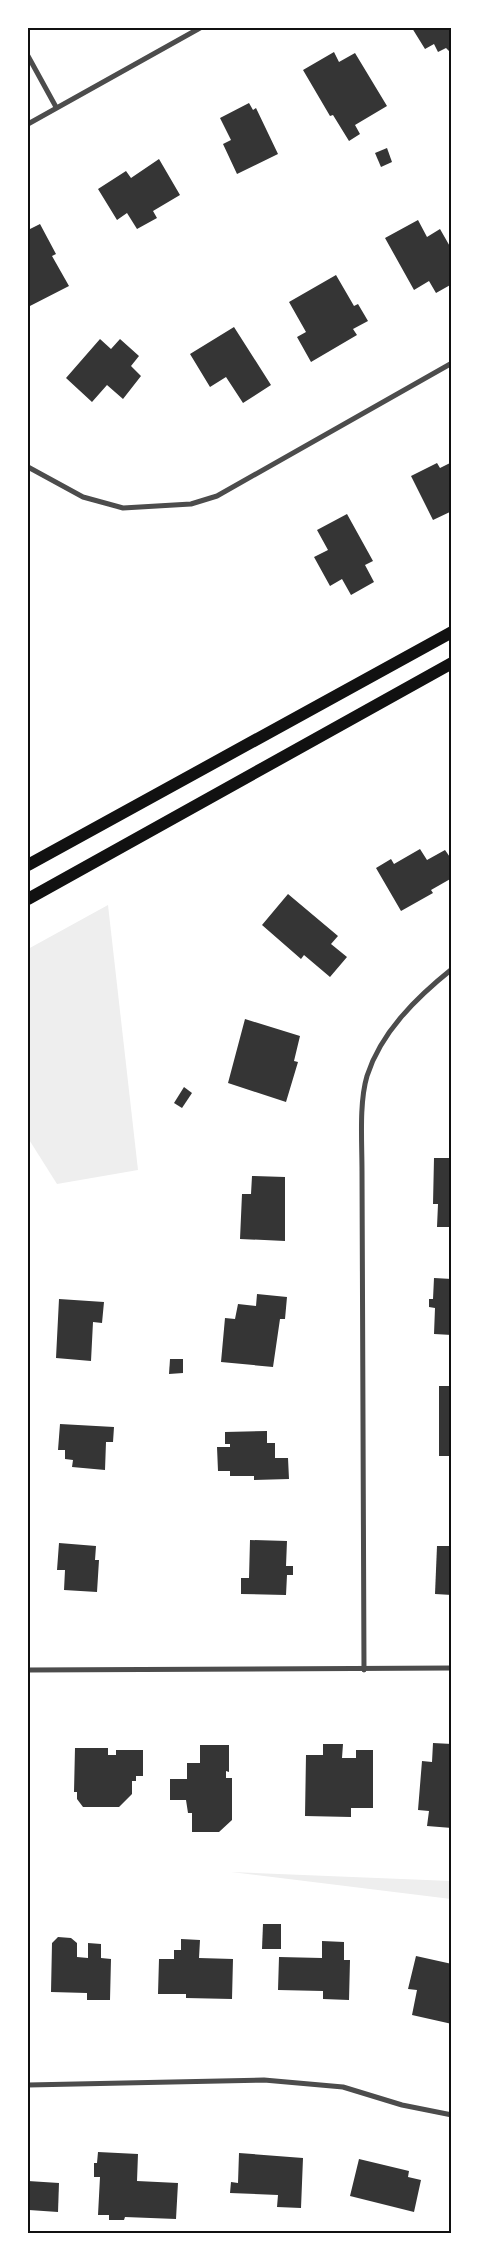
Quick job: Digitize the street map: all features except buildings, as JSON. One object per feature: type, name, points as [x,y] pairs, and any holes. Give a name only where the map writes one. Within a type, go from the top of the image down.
[{"type":"main road","points":[[28,865],[452,632]]},
{"type":"main road","points":[[28,899],[452,663]]},
{"type":"street","points":[[28,124],[200,28]]},
{"type":"street","points":[[28,56],[56,107]]},
{"type":"street","points":[[28,467],[83,497],[123,508],[191,504],[218,496],[452,363]]},
{"type":"street","points":[[364,1670],[362,1171],[363,1110],[367,1076],[392,1029],[420,994],[452,969]]},
{"type":"street","points":[[28,1670],[364,1670],[452,1668]]},
{"type":"street","points":[[28,2085],[264,2080],[343,2087],[402,2104],[452,2115]]},
{"type":"shaded area","points":[[108,905],[138,1170],[57,1184],[28,1138],[28,949]]},
{"type":"shaded area","points":[[231,1872],[451,1881],[451,1899]]}]
